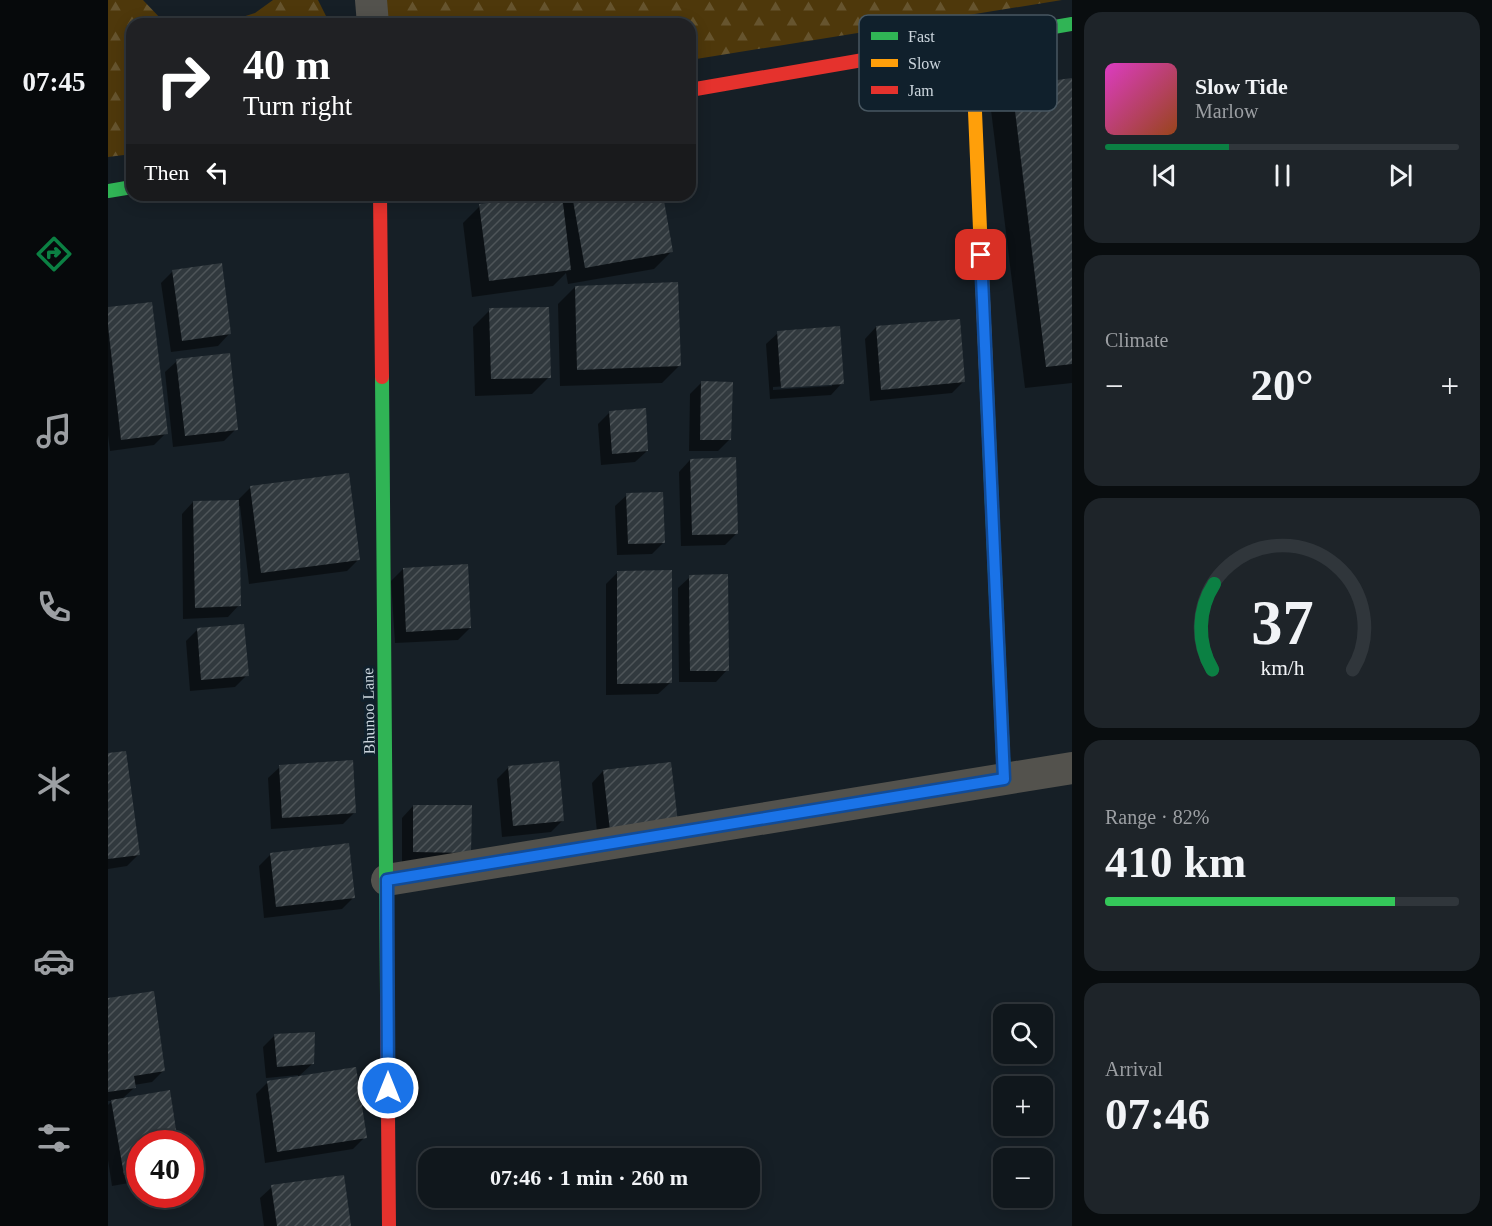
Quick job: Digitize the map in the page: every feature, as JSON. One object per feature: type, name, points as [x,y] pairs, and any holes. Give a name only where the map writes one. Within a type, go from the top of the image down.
[{"type":"street","points":[[371,0],[372,18]]},
{"type":"street","points":[[1057,27],[1072,24]]},
{"type":"street","points":[[696,89],[859,61]]},
{"type":"street","points":[[975,111],[1004,779]]},
{"type":"street","points":[[108,191],[126,188]]},
{"type":"street","name":"Bhunoo Lane","points":[[380,201],[389,1226]]},
{"type":"street","points":[[387,880],[1072,768]]},
{"type":"green space","points":[[108,0],[143,0],[160,18],[126,18],[126,155],[108,157]]},
{"type":"green space","points":[[273,0],[318,0],[327,18],[239,18],[255,13]]},
{"type":"green space","points":[[375,0],[1062,0],[969,15],[859,15],[859,33],[696,59],[696,18],[380,18]]},
{"type":"building","points":[[1072,78],[1072,364],[1046,367],[1015,111],[1057,111],[1057,80]]},
{"type":"building","points":[[503,201],[563,201],[571,270],[489,281],[479,204]]},
{"type":"building","points":[[573,201],[664,201],[673,252],[585,268]]},
{"type":"building","points":[[222,263],[231,334],[182,341],[172,270]]},
{"type":"building","points":[[678,282],[681,366],[577,370],[575,286]]},
{"type":"building","points":[[152,302],[168,434],[121,440],[108,326],[108,307]]},
{"type":"building","points":[[549,307],[551,378],[491,379],[489,308]]},
{"type":"building","points":[[960,319],[965,382],[881,390],[876,326]]},
{"type":"building","points":[[840,326],[844,384],[781,388],[777,331]]},
{"type":"building","points":[[230,353],[238,430],[185,436],[176,359]]},
{"type":"building","points":[[701,381],[733,382],[731,440],[700,440]]},
{"type":"building","points":[[646,408],[648,451],[612,454],[609,411]]},
{"type":"building","points":[[736,457],[738,534],[692,535],[690,459]]},
{"type":"building","points":[[349,473],[360,560],[261,573],[250,486]]},
{"type":"building","points":[[663,492],[665,543],[628,544],[626,493]]},
{"type":"building","points":[[239,500],[241,606],[195,608],[193,501]]},
{"type":"building","points":[[468,564],[471,628],[406,632],[403,568]]},
{"type":"building","points":[[672,570],[672,683],[617,684],[617,571]]},
{"type":"building","points":[[728,574],[729,671],[690,671],[689,575]]},
{"type":"building","points":[[244,624],[249,676],[201,680],[197,628]]},
{"type":"building","points":[[126,751],[140,855],[108,859],[108,753]]},
{"type":"building","points":[[353,760],[356,813],[282,818],[279,765]]},
{"type":"building","points":[[559,761],[564,821],[513,826],[508,766]]},
{"type":"building","points":[[671,762],[678,823],[610,831],[603,770]]},
{"type":"building","points":[[413,805],[472,805],[471,853],[413,852]]},
{"type":"building","points":[[349,843],[355,898],[276,907],[270,853]]},
{"type":"building","points":[[154,991],[165,1071],[134,1076],[136,1088],[108,1092],[108,998]]},
{"type":"building","points":[[315,1032],[314,1064],[277,1067],[274,1034]]},
{"type":"building","points":[[356,1067],[367,1138],[277,1152],[267,1081]]},
{"type":"building","points":[[170,1090],[176,1130],[126,1130],[126,1175],[124,1175],[111,1100]]},
{"type":"building","points":[[344,1175],[351,1226],[277,1226],[271,1185]]},
{"type":"traffic: fast","points":[[1057,27],[1072,24]]},
{"type":"traffic: fast","points":[[108,191],[126,188]]},
{"type":"traffic: fast","points":[[986,370],[1004,779]]},
{"type":"traffic: fast","points":[[382,377],[387,996]]},
{"type":"traffic: slow","points":[[975,111],[986,370]]},
{"type":"traffic: jam","points":[[696,89],[859,61]]},
{"type":"traffic: jam","points":[[380,201],[382,377]]},
{"type":"traffic: jam","points":[[387,996],[389,1226]]},
{"type":"route","points":[[388,1088],[387,880],[1004,779],[981,255]]}]
